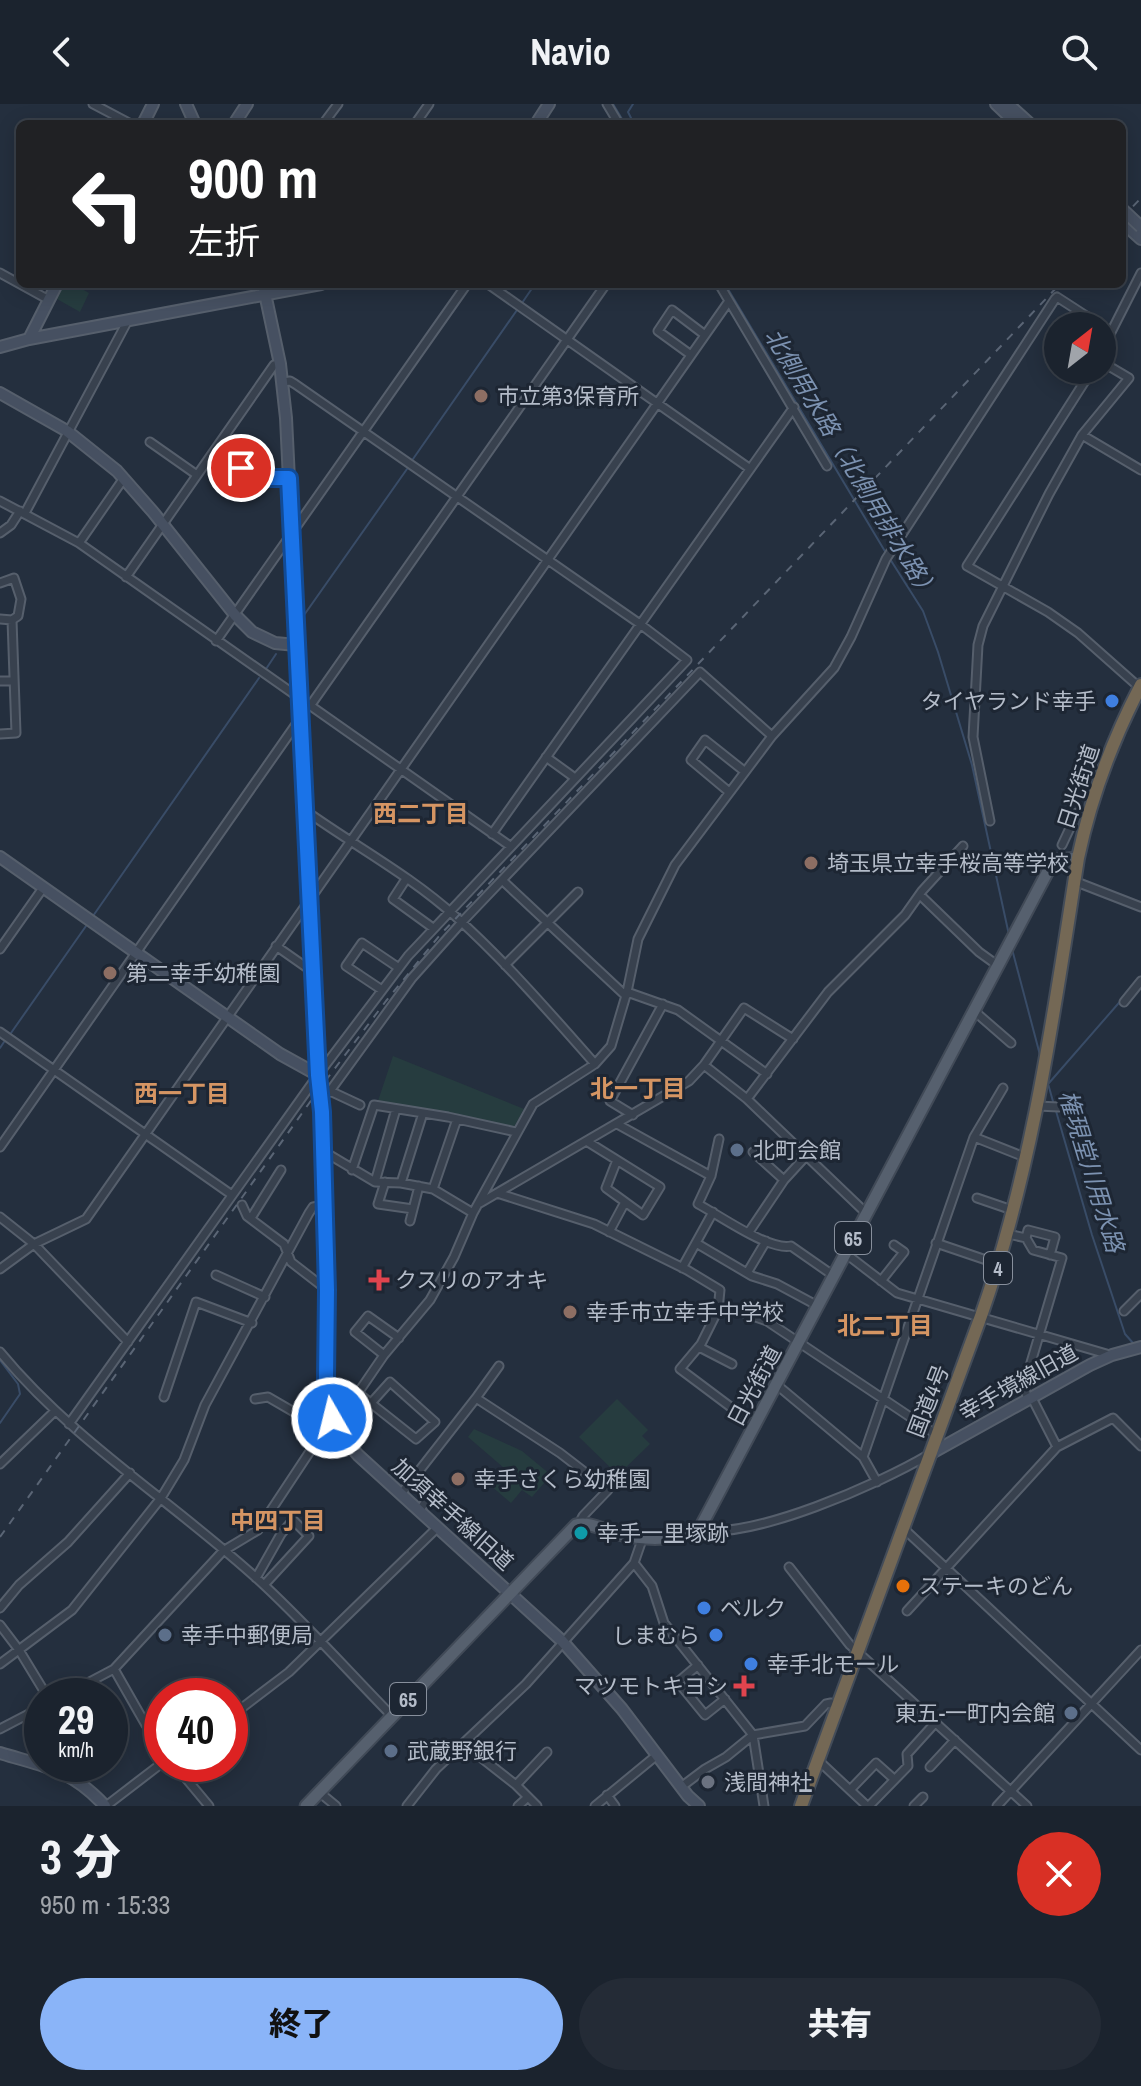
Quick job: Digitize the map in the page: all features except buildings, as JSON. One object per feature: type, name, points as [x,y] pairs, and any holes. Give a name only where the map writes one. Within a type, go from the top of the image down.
[{"type":"highway","name":"日光街道","points":[[1078,858],[1103,765],[1140,686]]},
{"type":"highway","name":"国道4号","points":[[801,1806],[981,1316],[1015,1211],[1037,1106],[1078,858]]},
{"type":"main road","name":"日光街道","points":[[699,1530],[1052,865],[1060,859],[1078,858]]},
{"type":"main road","points":[[579,1524],[643,1537],[683,1536],[699,1530]]},
{"type":"main road","name":"65","points":[[306,1806],[579,1524]]},
{"type":"street","points":[[93,104],[123,120]]},
{"type":"street","points":[[996,104],[1013,120]]},
{"type":"street","points":[[1008,104],[1026,120]]},
{"type":"street","points":[[1126,213],[1141,227]]},
{"type":"street","points":[[1126,226],[1141,239]]},
{"type":"street","points":[[1116,322],[1141,273]]},
{"type":"street","points":[[27,288],[49,300]]},
{"type":"street","points":[[29,339],[55,288]]},
{"type":"street","name":"加須幸手線旧道","points":[[264,288],[283,382],[289,478],[318,1075],[325,1094],[327,1382],[332,1418],[339,1433],[358,1455],[562,1641],[699,1806]]},
{"type":"street","points":[[0,347],[303,288]]},
{"type":"street","points":[[216,641],[464,288]]},
{"type":"street","points":[[494,288],[749,468]]},
{"type":"street","points":[[310,706],[603,288]]},
{"type":"street","points":[[721,288],[827,466]]},
{"type":"street","points":[[1047,312],[1057,297],[1080,312]]},
{"type":"street","points":[[0,1269],[34,1244],[86,1219],[729,301]]},
{"type":"street","points":[[691,355],[658,331],[672,310],[705,335]]},
{"type":"street","points":[[97,1678],[114,1669],[223,1551],[258,1530],[332,1418],[358,1393],[384,1355],[430,1300],[454,1257],[473,1213],[533,1104],[595,1064],[611,1046],[642,928],[675,865],[772,736],[834,668],[888,556],[1044,317]]},
{"type":"street","points":[[0,533],[22,512],[127,322]]},
{"type":"street","points":[[126,577],[274,365],[280,364]]},
{"type":"street","points":[[990,821],[973,737],[978,645],[983,626],[1082,435],[1129,378],[1116,370]]},
{"type":"street","points":[[69,1424],[318,1075],[399,968],[449,910],[687,660],[363,430],[295,384],[283,382]]},
{"type":"street","points":[[1083,384],[967,566],[1048,612],[1078,633],[1140,686]]},
{"type":"street","points":[[0,393],[67,431],[124,478],[235,615],[260,637],[275,643],[296,645]]},
{"type":"street","points":[[492,834],[794,407]]},
{"type":"street","points":[[1082,435],[1141,470]]},
{"type":"street","points":[[150,442],[197,475]]},
{"type":"street","points":[[214,451],[262,478],[289,478]]},
{"type":"street","points":[[79,543],[124,478]]},
{"type":"street","points":[[0,501],[79,543],[510,846]]},
{"type":"street","points":[[0,583],[14,578],[21,599],[18,616],[12,620],[0,619]]},
{"type":"street","points":[[0,734],[16,733],[12,620]]},
{"type":"street","points":[[360,1105],[325,1094],[412,978],[700,672],[772,736]]},
{"type":"street","points":[[0,681],[14,681]]},
{"type":"street","points":[[0,1147],[301,718]]},
{"type":"street","points":[[728,791],[691,760],[705,740],[744,771]]},
{"type":"street","points":[[546,757],[575,778]]},
{"type":"street","points":[[306,811],[449,910],[505,965],[595,1064]]},
{"type":"street","points":[[1062,845],[1077,813],[1088,814]]},
{"type":"street","points":[[747,1099],[828,992],[905,915],[963,846]]},
{"type":"street","points":[[0,857],[280,1054],[318,1075]]},
{"type":"street","points":[[406,879],[393,899],[433,928]]},
{"type":"street","points":[[503,881],[627,994],[678,1010],[767,1074]]},
{"type":"street","points":[[1074,881],[1141,907]]},
{"type":"street","points":[[0,949],[43,888]]},
{"type":"street","points":[[505,965],[578,892]]},
{"type":"street","points":[[920,895],[979,952],[997,965]]},
{"type":"street","points":[[382,990],[346,966],[362,943],[399,968]]},
{"type":"street","points":[[276,946],[313,972]]},
{"type":"street","points":[[1124,1002],[1141,981]]},
{"type":"street","points":[[633,1115],[610,1101],[663,1004]]},
{"type":"street","points":[[478,1205],[689,1081],[744,1008],[793,1039]]},
{"type":"street","points":[[973,1010],[1011,1043]]},
{"type":"street","points":[[0,1032],[232,1195]]},
{"type":"street","points":[[704,1065],[747,1099],[866,1213]]},
{"type":"street","points":[[863,1457],[974,1137],[1003,1088]]},
{"type":"street","points":[[352,1170],[374,1105],[516,1132]]},
{"type":"street","points":[[1037,1106],[1059,1107]]},
{"type":"street","points":[[375,1182],[396,1109]]},
{"type":"street","points":[[401,1183],[423,1113]]},
{"type":"street","points":[[433,1189],[457,1119]]},
{"type":"street","points":[[617,1124],[711,1176]]},
{"type":"street","points":[[974,1137],[1027,1159]]},
{"type":"street","points":[[719,1139],[711,1176],[698,1204],[766,1241],[784,1248],[791,1246],[834,1276]]},
{"type":"street","points":[[588,1142],[617,1160],[660,1187],[643,1215],[606,1188],[617,1160]]},
{"type":"street","points":[[323,1151],[375,1182],[433,1189],[473,1213]]},
{"type":"street","points":[[753,1152],[784,1180]]},
{"type":"street","points":[[749,1232],[784,1180],[807,1155]]},
{"type":"street","points":[[251,1218],[281,1170]]},
{"type":"street","points":[[385,1182],[378,1204],[413,1209]]},
{"type":"street","points":[[410,1221],[419,1186]]},
{"type":"street","points":[[497,1193],[594,1224],[720,1290],[718,1310],[699,1347],[680,1369],[756,1426]]},
{"type":"street","points":[[977,1198],[1015,1211]]},
{"type":"street","points":[[609,1232],[625,1202]]},
{"type":"street","points":[[242,1205],[251,1218],[279,1239],[287,1250],[287,1257]]},
{"type":"street","points":[[0,1664],[72,1610],[161,1498],[184,1460],[205,1405],[313,1207],[324,1205]]},
{"type":"street","points":[[682,1268],[713,1212]]},
{"type":"street","points":[[0,1217],[34,1244],[128,1342]]},
{"type":"street","points":[[1050,1255],[1055,1237],[1028,1230],[1026,1238],[1033,1250],[1050,1255],[1062,1258],[1024,1386],[1057,1447]]},
{"type":"street","points":[[1008,1234],[1026,1238]]},
{"type":"street","points":[[747,1273],[766,1241]]},
{"type":"street","points":[[696,1243],[747,1273],[777,1284],[818,1307]]},
{"type":"street","points":[[936,1243],[999,1265]]},
{"type":"street","points":[[881,1281],[904,1252],[894,1245]]},
{"type":"street","points":[[845,1253],[897,1293],[1110,1355]]},
{"type":"street","points":[[287,1257],[327,1290]]},
{"type":"street","points":[[216,1275],[265,1297]]},
{"type":"street","points":[[1124,1311],[1141,1294]]},
{"type":"street","points":[[164,1397],[196,1302],[252,1323]]},
{"type":"street","points":[[718,1310],[741,1312],[767,1321],[937,1435]]},
{"type":"street","points":[[384,1355],[355,1332],[368,1316],[399,1338]]},
{"type":"street","points":[[699,1347],[732,1364]]},
{"type":"street","name":"幸手境線旧道","points":[[930,1454],[1110,1355],[1141,1347]]},
{"type":"street","points":[[0,1352],[69,1424],[264,1585],[392,1716]]},
{"type":"street","points":[[401,1494],[499,1366]]},
{"type":"street","points":[[255,1399],[268,1397],[299,1415],[327,1382]]},
{"type":"street","points":[[358,1393],[416,1439],[435,1422],[390,1382],[372,1402]]},
{"type":"street","points":[[777,1385],[863,1457],[877,1482]]},
{"type":"street","points":[[476,1398],[560,1453],[608,1490],[579,1524]]},
{"type":"street","points":[[0,1464],[55,1411]]},
{"type":"street","points":[[907,1611],[1057,1447],[1113,1418],[1141,1446]]},
{"type":"street","points":[[424,1432],[437,1448]]},
{"type":"street","points":[[699,1530],[722,1532],[755,1526],[877,1482],[930,1454]]},
{"type":"street","points":[[0,1608],[19,1585],[68,1542],[130,1473]]},
{"type":"street","points":[[415,1476],[433,1491],[419,1511]]},
{"type":"street","points":[[256,1578],[281,1534],[293,1520],[309,1536],[264,1585]]},
{"type":"street","points":[[248,1704],[321,1643],[437,1528]]},
{"type":"street","points":[[903,1528],[1141,1750]]},
{"type":"street","points":[[407,1806],[436,1769],[465,1745],[526,1684],[634,1563],[643,1537]]},
{"type":"street","points":[[634,1563],[652,1586],[664,1623],[753,1735],[764,1806]]},
{"type":"street","points":[[789,1567],[850,1645],[1027,1806]]},
{"type":"street","points":[[0,1625],[36,1678]]},
{"type":"street","points":[[997,1806],[1141,1650]]},
{"type":"street","points":[[698,1665],[678,1682],[705,1715],[725,1699]]},
{"type":"street","points":[[114,1669],[144,1722]]},
{"type":"street","points":[[681,1787],[753,1735],[805,1726],[826,1704],[839,1706]]},
{"type":"street","points":[[0,1729],[24,1716]]},
{"type":"street","points":[[819,1761],[868,1806],[908,1766],[907,1754],[936,1722]]},
{"type":"street","points":[[930,1767],[955,1740]]},
{"type":"street","points":[[465,1745],[516,1785],[537,1806]]},
{"type":"street","points":[[516,1785],[547,1752]]},
{"type":"street","points":[[0,1753],[70,1775],[86,1785],[106,1806],[144,1777]]},
{"type":"street","points":[[595,1806],[657,1755]]},
{"type":"street","points":[[850,1790],[876,1763],[894,1779]]},
{"type":"street","points":[[189,1782],[209,1806]]},
{"type":"street","points":[[319,1792],[336,1806]]},
{"type":"street","points":[[607,1795],[615,1806]]},
{"type":"street","points":[[518,1806],[528,1797]]},
{"type":"street","points":[[914,1806],[923,1797]]},
{"type":"green space","points":[[62,288],[80,288],[89,293],[80,312],[57,299]]},
{"type":"green space","points":[[393,1056],[524,1109],[514,1127],[378,1101]]},
{"type":"green space","points":[[617,1399],[648,1430],[642,1436],[650,1444],[618,1475],[579,1437]]},
{"type":"green space","points":[[474,1429],[522,1451],[551,1475],[532,1497],[522,1490],[511,1503],[490,1485],[504,1468],[468,1437]]},
{"type":"waterway","name":"北側用水路（北側用排水路）","points":[[613,104],[623,120]]},
{"type":"waterway","points":[[632,120],[628,112],[633,104]]},
{"type":"waterway","points":[[522,303],[532,288]]},
{"type":"waterway","name":"北側用水路（北側用排水路）","points":[[727,288],[886,553]]},
{"type":"waterway","points":[[413,459],[517,310]]},
{"type":"waterway","points":[[302,618],[407,469]]},
{"type":"waterway","name":"北側用水路（北側用排水路）","points":[[890,559],[923,611],[938,652],[972,765],[1009,935]]},
{"type":"waterway","points":[[266,669],[276,654]]},
{"type":"waterway","points":[[93,916],[259,678]]},
{"type":"waterway","points":[[11,1033],[86,926]]},
{"type":"waterway","name":"北側用水路（北側用排水路）","points":[[1012,949],[1040,1055]]},
{"type":"waterway","name":"権現堂川用水路","points":[[1049,1083],[1124,997]]},
{"type":"waterway","points":[[0,1048],[4,1042]]},
{"type":"waterway","name":"権現堂川用水路","points":[[1047,1080],[1054,1105]]},
{"type":"waterway","name":"権現堂川用水路","points":[[1056,1111],[1092,1235],[1125,1334],[1133,1343]]},
{"type":"waterway","points":[[0,1360],[18,1384],[20,1394],[0,1423]]},
{"type":"railway","points":[[1126,214],[1141,198]]},
{"type":"railway","points":[[0,1537],[320,1088],[440,935],[1056,288]]},
{"type":"place","name":"市立第3保育所","points":[[481,396]]},
{"type":"place","name":"タイヤランド幸手","points":[[1112,701]]},
{"type":"place","name":"埼玉県立幸手桜高等学校","points":[[811,863]]},
{"type":"place","name":"第二幸手幼稚園","points":[[110,973]]},
{"type":"place","name":"北町会館","points":[[737,1150]]},
{"type":"place","name":"クスリのアオキ","points":[[379,1280]]},
{"type":"place","name":"幸手市立幸手中学校","points":[[570,1312]]},
{"type":"place","name":"幸手さくら幼稚園","points":[[458,1479]]},
{"type":"place","name":"幸手一里塚跡","points":[[581,1533]]},
{"type":"place","name":"ステーキのどん","points":[[903,1586]]},
{"type":"place","name":"ベルク","points":[[704,1608]]},
{"type":"place","name":"幸手中郵便局","points":[[165,1635]]},
{"type":"place","name":"しまむら","points":[[716,1635]]},
{"type":"place","name":"幸手北モール","points":[[751,1664]]},
{"type":"place","name":"マツモトキヨシ","points":[[744,1686]]},
{"type":"place","name":"東五-一町内会館","points":[[1071,1713]]},
{"type":"place","name":"武蔵野銀行","points":[[391,1751]]},
{"type":"place","name":"浅間神社","points":[[708,1782]]},
{"type":"district","name":"西二丁目","points":[[421,813]]},
{"type":"district","name":"北一丁目","points":[[638,1088]]},
{"type":"district","name":"西一丁目","points":[[182,1093]]},
{"type":"district","name":"北二丁目","points":[[885,1325]]},
{"type":"district","name":"中四丁目","points":[[278,1520]]},
{"type":"route","points":[[241,468],[262,478],[289,478],[322,1112],[326,1379],[332,1418]]}]
